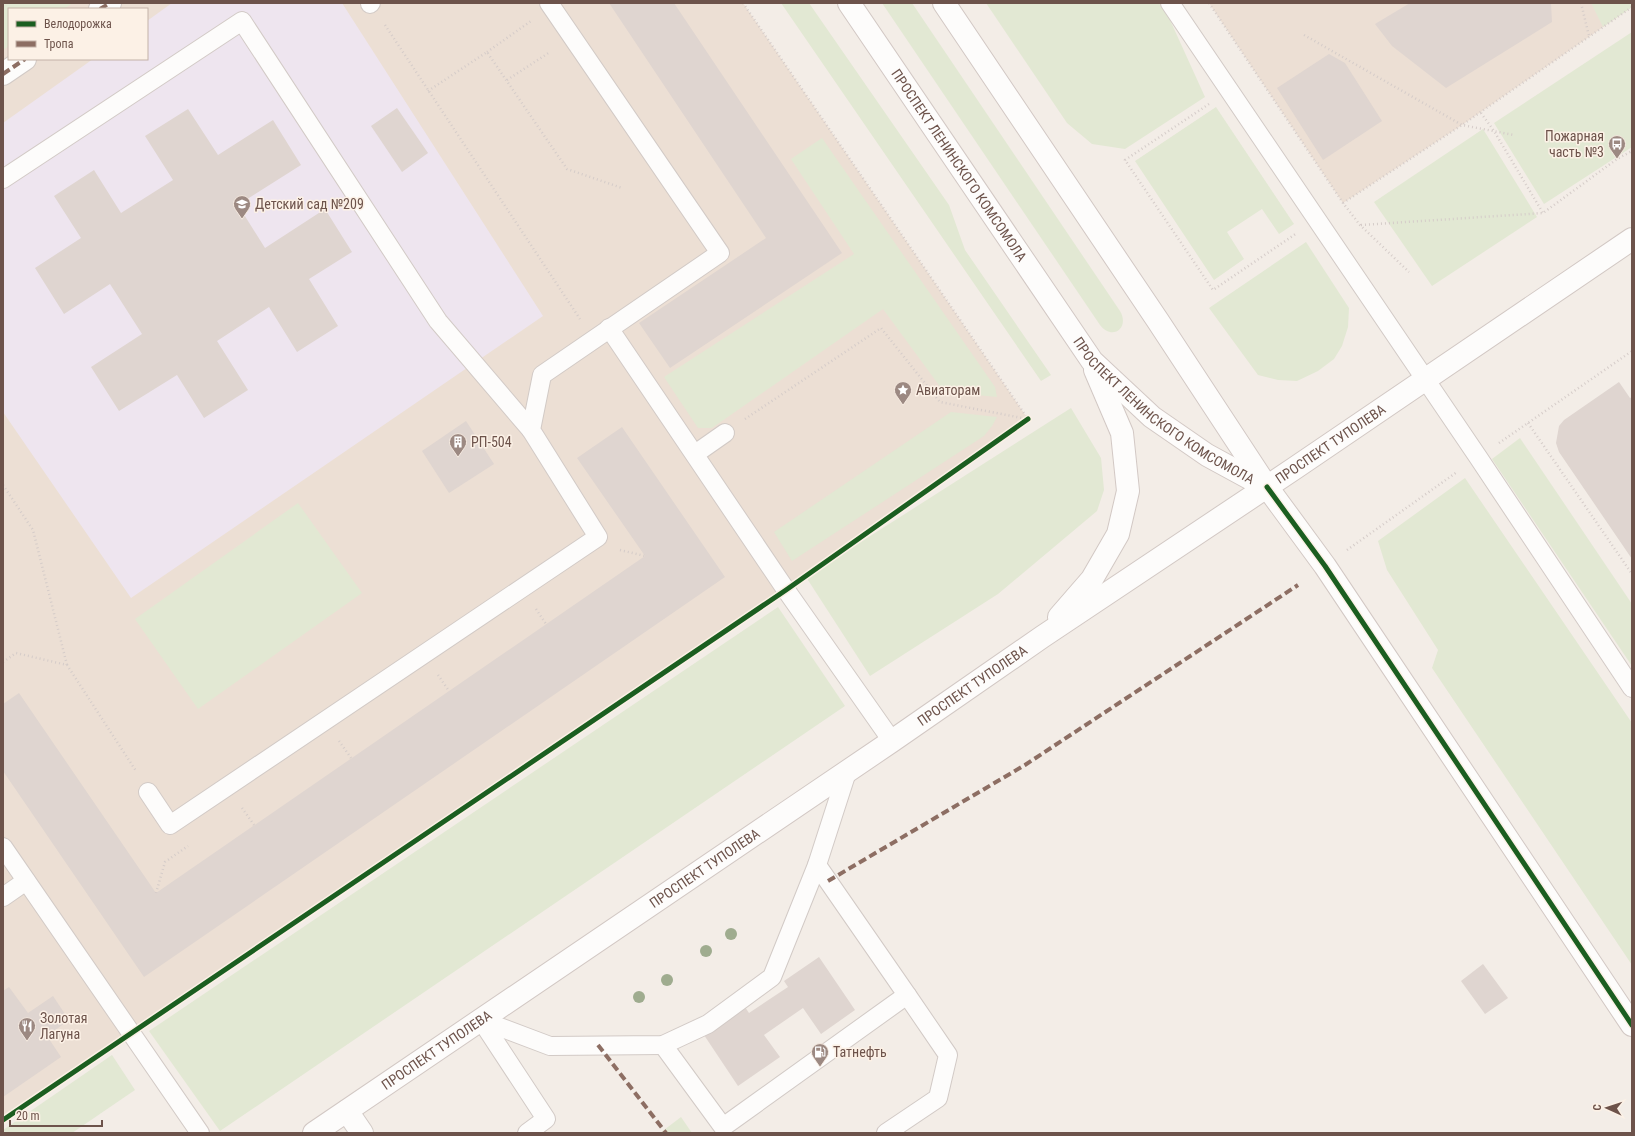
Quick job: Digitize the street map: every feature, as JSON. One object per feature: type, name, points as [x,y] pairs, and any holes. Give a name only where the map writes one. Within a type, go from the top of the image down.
[{"type":"main road","name":"ПРОСПЕКТ ЛЕНИНСКОГО КОМСОМОЛА","points":[[849,3],[1092,361],[1152,417],[1207,454],[1267,487]]},
{"type":"main road","name":"ПРОСПЕКТ ЛЕНИНСКОГО КОМСОМОЛА","points":[[944,3],[1158,321],[1267,487]]},
{"type":"main road","points":[[3,74],[24,60]]},
{"type":"main road","name":"ПРОСПЕКТ ТУПОЛЕВА","points":[[314,1133],[847,772],[1042,637],[1267,487],[1632,239]]},
{"type":"main road","points":[[1042,637],[1092,579],[1118,534],[1128,492],[1122,433],[1092,361]]},
{"type":"main road","points":[[1267,487],[1325,566],[1632,1025]]},
{"type":"main road","points":[[347,1111],[362,1133]]},
{"type":"lane","points":[[530,430],[542,375],[720,252],[549,3]]},
{"type":"lane","points":[[1170,3],[1478,457],[1632,688]]},
{"type":"lane","points":[[3,179],[242,21],[438,321],[530,430],[598,537],[170,825],[148,792]]},
{"type":"lane","points":[[609,328],[786,590],[892,741]]},
{"type":"lane","points":[[695,454],[725,433]]},
{"type":"lane","points":[[481,1020],[550,1046],[663,1045],[708,1024],[772,977],[817,865],[847,772]]},
{"type":"lane","points":[[3,847],[200,1133]]},
{"type":"lane","points":[[817,865],[948,1055],[938,1098],[886,1133]]},
{"type":"lane","points":[[3,897],[26,881]]},
{"type":"lane","points":[[663,1045],[725,1130],[908,995]]},
{"type":"lane","points":[[481,1020],[546,1119],[527,1133]]},
{"type":"path","points":[[371,3],[593,340]]},
{"type":"path","points":[[743,3],[1028,419]]},
{"type":"path","points":[[1209,3],[1343,203],[1360,225],[1409,272]]},
{"type":"path","points":[[1581,3],[1589,36]]},
{"type":"path","points":[[1343,203],[1462,126],[1632,7]]},
{"type":"path","points":[[428,91],[536,18]]},
{"type":"path","points":[[1304,35],[1462,126],[1514,135]]},
{"type":"path","points":[[487,52],[567,169],[622,188]]},
{"type":"path","points":[[507,80],[550,52]]},
{"type":"path","points":[[1229,90],[1125,160],[1213,290],[1300,231]]},
{"type":"path","points":[[1481,113],[1494,131],[1543,213]]},
{"type":"path","points":[[1360,225],[1543,213],[1617,159],[1632,151]]},
{"type":"path","points":[[725,433],[881,328],[940,402],[1028,419]]},
{"type":"path","points":[[1325,566],[1478,457],[1632,351]]},
{"type":"path","points":[[3,1120],[786,590],[1028,419]]},
{"type":"path","points":[[1528,423],[1632,574]]},
{"type":"path","points":[[3,485],[33,530],[68,665],[136,772]]},
{"type":"path","points":[[3,493],[7,490]]},
{"type":"path","points":[[618,549],[645,556]]},
{"type":"path","points":[[535,607],[546,624]]},
{"type":"path","points":[[3,662],[16,653],[68,665]]},
{"type":"path","points":[[437,674],[449,691]]},
{"type":"path","points":[[340,741],[351,758]]},
{"type":"path","points":[[242,808],[254,825]]},
{"type":"path","points":[[156,893],[165,862]]},
{"type":"shaded area","points":[[3,3],[743,3],[1028,419],[786,590],[3,1120]]},
{"type":"shaded area","name":"Детский сад №209","points":[[172,3],[342,3],[543,316],[131,598],[3,412],[3,123],[92,60],[148,60],[148,20]]},
{"type":"shaded area","points":[[1209,3],[1632,3],[1632,7],[1462,125],[1343,203]]},
{"type":"green space","points":[[3,3],[73,3],[66,8],[8,8],[8,47],[3,50]]},
{"type":"green space","points":[[781,3],[809,3],[949,205],[965,250],[1051,375],[1041,381]]},
{"type":"green space","points":[[882,3],[912,3],[1120,311],[1123,317],[1123,323],[1118,330],[1110,332],[1105,330],[1100,325]]},
{"type":"green space","points":[[986,3],[1159,3],[1170,20],[1205,97],[1125,149],[1092,144],[1067,123]]},
{"type":"green space","points":[[1591,3],[1632,3],[1632,7],[1603,27]]},
{"type":"green space","points":[[1632,32],[1632,147],[1544,204],[1494,123]]},
{"type":"green space","points":[[1216,107],[1294,224],[1279,234],[1262,209],[1227,232],[1244,259],[1214,280],[1135,161]]},
{"type":"green space","points":[[1483,129],[1537,217],[1432,286],[1374,202]]},
{"type":"green space","points":[[822,138],[995,387],[997,397],[944,392],[883,309],[712,428],[698,428],[664,377],[854,254],[791,159]]},
{"type":"green space","points":[[1306,242],[1349,308],[1348,327],[1342,346],[1334,359],[1318,371],[1297,381],[1278,380],[1258,375],[1209,308]]},
{"type":"green space","points":[[1071,408],[1101,458],[1104,490],[1097,511],[998,594],[870,676],[806,577]]},
{"type":"green space","points":[[951,412],[997,417],[984,436],[792,561],[774,532]]},
{"type":"green space","points":[[1520,438],[1632,604],[1632,666],[1492,459]]},
{"type":"green space","points":[[1465,478],[1632,723],[1632,965],[1432,668],[1438,650],[1387,570],[1378,541]]},
{"type":"green space","points":[[298,503],[362,593],[198,709],[135,619]]},
{"type":"green space","points":[[778,607],[845,706],[220,1131],[149,1031]]},
{"type":"green space","points":[[112,1055],[135,1090],[72,1133],[3,1133],[3,1130]]},
{"type":"green space","points":[[681,1117],[692,1133],[660,1133]]},
{"type":"building","points":[[609,3],[674,3],[842,253],[670,368],[639,323],[766,238]]},
{"type":"building","points":[[1410,3],[1551,3],[1552,22],[1446,88],[1392,46],[1375,24]]},
{"type":"building","points":[[1329,54],[1345,63],[1382,121],[1323,160],[1277,88]]},
{"type":"building","points":[[397,108],[428,153],[402,172],[371,126]]},
{"type":"building","points":[[188,109],[218,155],[273,120],[301,165],[238,205],[265,248],[325,209],[352,252],[309,279],[338,326],[297,352],[269,307],[217,341],[248,390],[204,418],[177,375],[119,411],[91,367],[142,334],[110,284],[64,314],[35,268],[81,238],[54,196],[94,170],[121,213],[173,180],[145,136]]},
{"type":"building","points":[[1619,382],[1630,398],[1632,397],[1632,559],[1559,452],[1556,443],[1559,426],[1564,420]]},
{"type":"building","name":"РП-504","points":[[466,421],[494,464],[449,493],[422,451]]},
{"type":"building","points":[[622,427],[725,577],[144,977],[3,771],[3,704],[19,693],[156,893],[645,556],[577,458]]},
{"type":"building","points":[[819,957],[855,1010],[821,1034],[803,1008],[764,1035],[780,1057],[738,1086],[696,1023],[737,995],[749,1013],[788,987],[784,981]]},
{"type":"building","points":[[1483,964],[1508,998],[1485,1014],[1461,981]]},
{"type":"building","points":[[9,987],[28,1013],[53,996],[69,1020],[47,1036],[61,1057],[3,1097],[3,991]]},
{"type":"marked path","points":[[102,8],[110,3]]},
{"type":"marked path","points":[[3,74],[24,60]]},
{"type":"marked path","points":[[828,881],[1025,765],[1298,585]]},
{"type":"marked path","points":[[598,1045],[666,1133]]},
{"type":"cycle path","points":[[3,1120],[786,590],[1028,419]]},
{"type":"cycle path","points":[[1267,487],[1325,566],[1632,1025]]},
{"type":"place","name":"Пожарная часть №3","points":[[1617,159]]},
{"type":"place","name":"Детский сад №209","points":[[242,219]]},
{"type":"place","name":"Авиаторам","points":[[903,405]]},
{"type":"place","name":"РП-504","points":[[458,457]]},
{"type":"place","name":"Золотая Лагуна","points":[[27,1041]]},
{"type":"place","name":"Татнефть","points":[[820,1067]]}]
